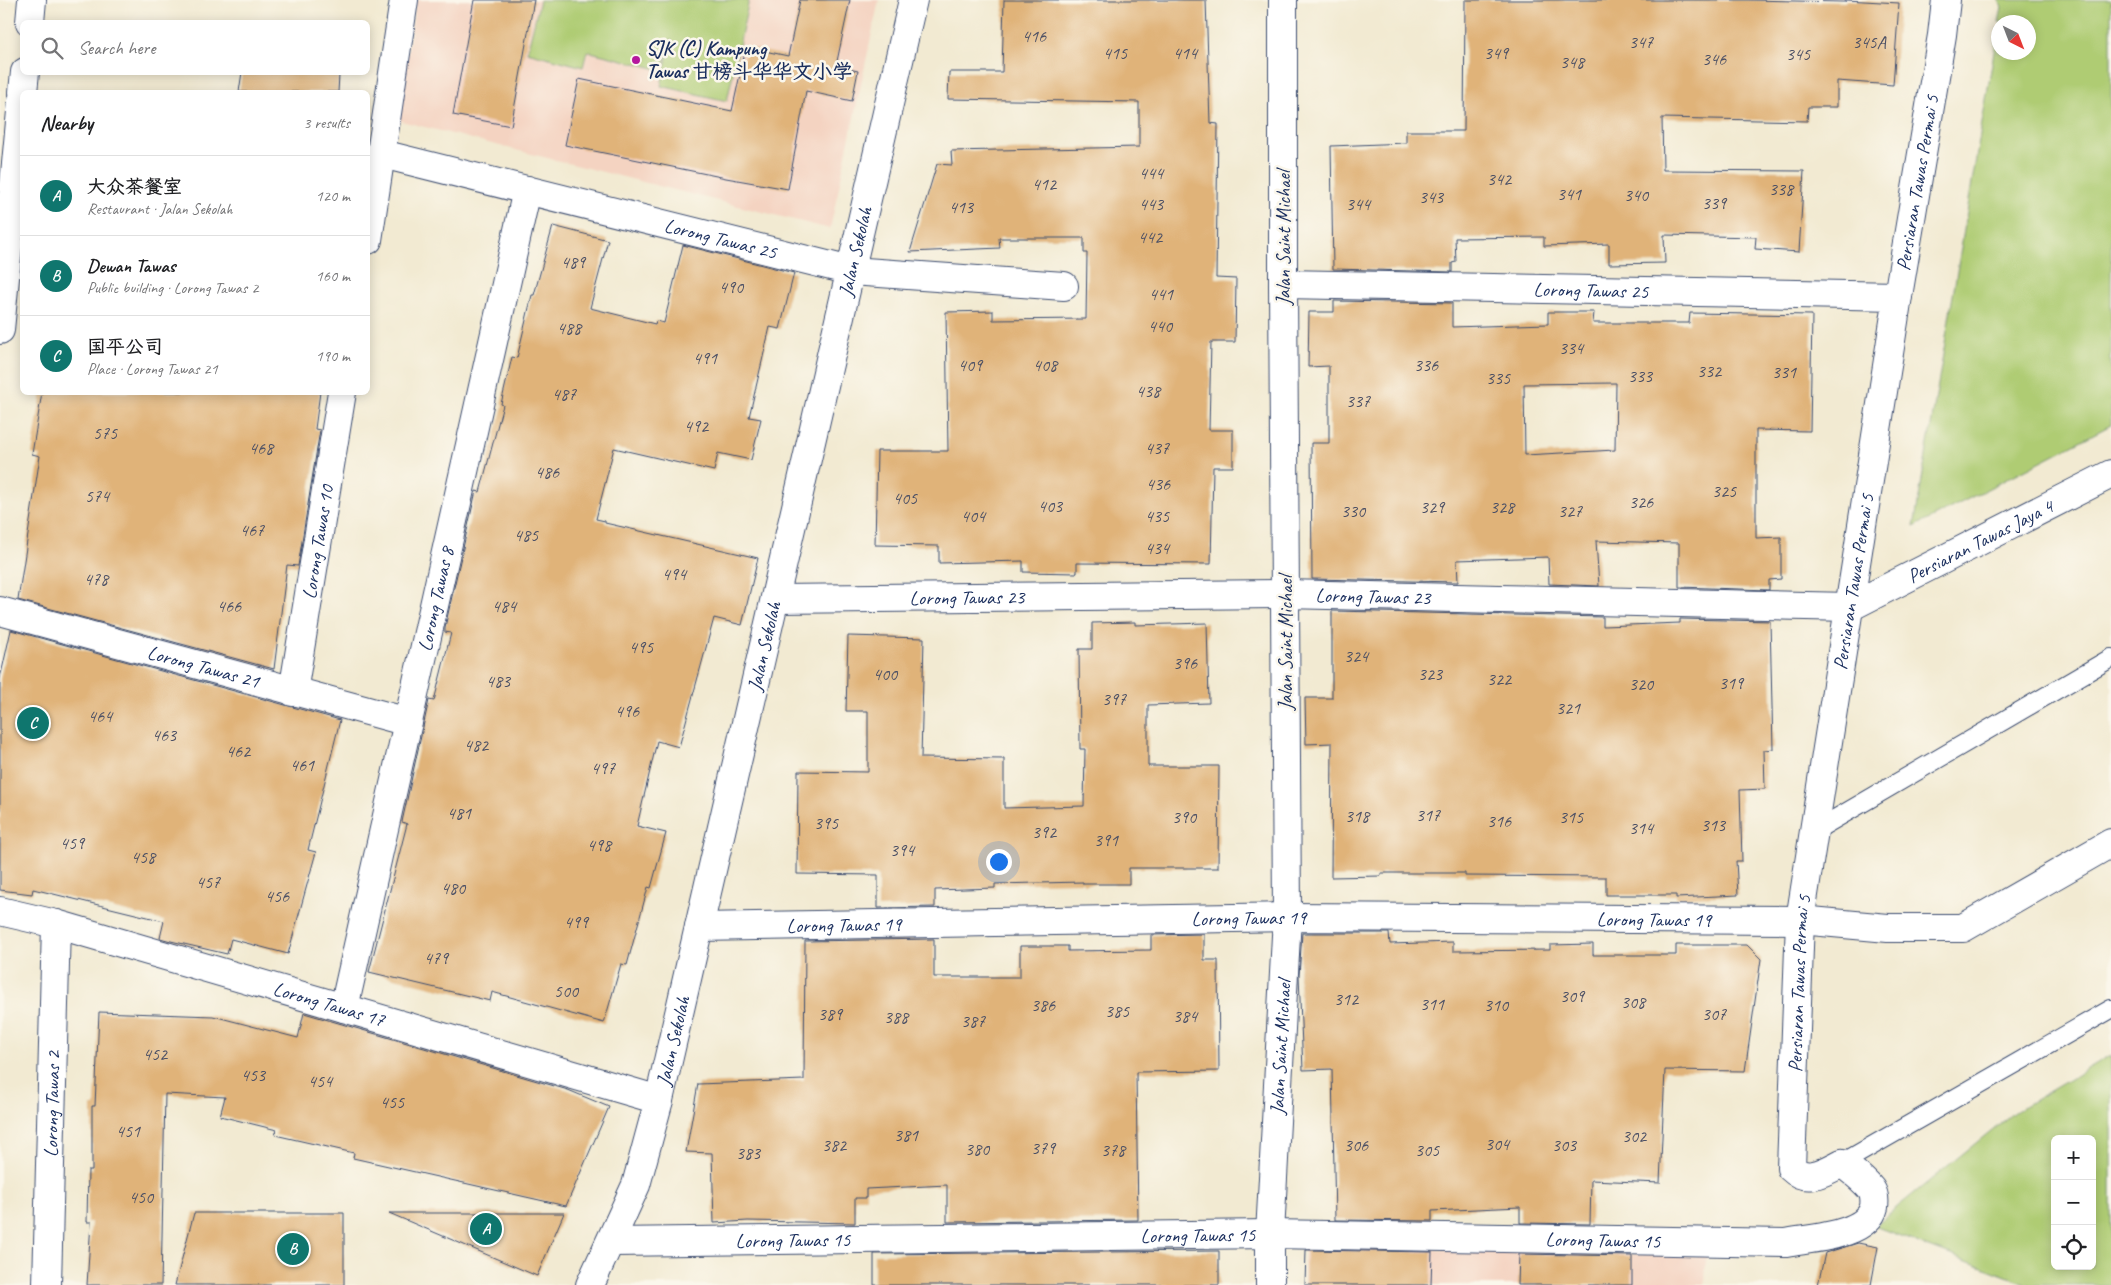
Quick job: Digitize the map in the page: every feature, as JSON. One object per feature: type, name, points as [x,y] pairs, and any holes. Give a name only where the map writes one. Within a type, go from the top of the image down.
[{"type":"street","points":[[30,20],[32,0]]},
{"type":"street","points":[[370,228],[404,0]]},
{"type":"street","name":"Jalan Sekolah","points":[[590,1285],[612,1242],[636,1184],[659,1100],[913,0]]},
{"type":"street","name":"Jalan Saint Michael","points":[[1270,1285],[1270,1234],[1287,917],[1283,0]]},
{"type":"street","name":"Persiaran Tawas Permai 5","points":[[1842,1163],[1815,1176],[1797,1174],[1791,1168],[1800,920],[1816,830],[1898,296],[1942,35],[1946,0]]},
{"type":"street","points":[[23,90],[25,75]]},
{"type":"street","points":[[0,330],[20,122]]},
{"type":"street","name":"Lorong Tawas 25","points":[[382,154],[851,271],[1064,286]]},
{"type":"street","name":"Lorong Tawas 8","points":[[344,1008],[527,190]]},
{"type":"street","name":"Lorong Tawas 25","points":[[1283,284],[1898,296]]},
{"type":"street","name":"Lorong Tawas 10","points":[[293,692],[342,395]]},
{"type":"street","name":"Persiaran Tawas Jaya 4","points":[[1850,607],[2111,474]]},
{"type":"street","name":"Lorong Tawas 23","points":[[775,599],[1285,594],[1850,607]]},
{"type":"street","name":"Lorong Tawas 21","points":[[0,611],[408,722]]},
{"type":"street","name":"Lorong Tawas 19","points":[[699,927],[1287,917],[1800,920],[1888,928],[1963,928],[2111,843]]},
{"type":"street","name":"Lorong Tawas 17","points":[[0,910],[56,924],[659,1100]]},
{"type":"street","name":"Lorong Tawas 2","points":[[47,1285],[56,924]]},
{"type":"street","name":"Lorong Tawas 15","points":[[612,1242],[1270,1234],[1786,1243],[1850,1231],[1864,1223],[1872,1215],[1875,1200],[1872,1190],[1842,1163]]},
{"type":"lane","points":[[1816,830],[2111,658]]},
{"type":"lane","points":[[1842,1163],[2111,1009]]},
{"type":"shaded area","name":"SJK (C) Kampung Tawas 甘榜斗华华文小学","points":[[416,0],[879,0],[830,229],[397,120]]},
{"type":"shaded area","points":[[1304,1246],[1706,1256],[1705,1285],[1304,1285]]},
{"type":"green space","points":[[540,0],[749,0],[727,101],[661,86],[671,39],[662,70],[587,51],[583,67],[527,52]]},
{"type":"green space","points":[[1999,0],[2111,0],[2111,425],[1914,527],[1993,60],[2036,60],[2036,15],[2000,15],[2002,8]]},
{"type":"green space","points":[[2111,1055],[2111,1285],[2030,1285],[1874,1226],[2014,1112]]},
{"type":"building","points":[[474,0],[534,0],[511,126],[453,115]]},
{"type":"building","points":[[800,0],[850,0],[836,66],[858,71],[852,101],[806,91],[788,189],[565,145],[579,79],[732,111],[746,47],[788,56]]},
{"type":"building","points":[[1004,0],[1206,0],[1210,123],[1218,124],[1216,278],[1236,279],[1235,342],[1211,342],[1209,430],[1233,430],[1233,467],[1213,467],[1211,564],[1077,563],[1077,573],[1023,572],[1023,561],[939,563],[939,546],[875,545],[877,451],[948,451],[946,312],[993,311],[993,320],[1086,319],[1087,253],[1084,253],[1084,238],[999,238],[1000,248],[910,252],[937,164],[952,165],[951,151],[1139,147],[1139,102],[948,99],[949,72],[1002,72]]},
{"type":"building","points":[[1465,0],[1845,2],[1846,0],[1899,3],[1893,85],[1837,81],[1837,107],[1808,107],[1807,121],[1662,118],[1663,170],[1804,171],[1799,252],[1755,249],[1756,237],[1664,235],[1665,263],[1609,264],[1609,244],[1544,246],[1544,237],[1455,238],[1456,262],[1452,263],[1452,272],[1333,269],[1331,146],[1406,143],[1406,131],[1464,131]]},
{"type":"building","points":[[242,75],[339,75],[338,90],[239,90]]},
{"type":"building","points":[[553,226],[608,240],[590,308],[655,324],[656,321],[664,323],[683,245],[794,273],[780,329],[770,327],[749,417],[761,419],[751,460],[718,453],[714,471],[614,448],[596,519],[605,521],[605,523],[758,558],[742,625],[714,618],[679,747],[657,741],[637,826],[666,833],[651,888],[648,887],[627,965],[621,964],[604,1023],[492,992],[490,1001],[369,972],[407,824],[402,822],[429,700],[434,701],[451,633],[445,632],[445,627],[476,491],[480,492],[503,405],[501,404],[512,357],[517,358],[532,295],[534,295]]},
{"type":"building","points":[[1334,301],[1452,303],[1452,327],[1548,324],[1548,312],[1594,312],[1593,323],[1689,323],[1690,313],[1812,315],[1810,431],[1756,430],[1756,538],[1781,537],[1781,579],[1769,580],[1769,590],[1679,587],[1679,543],[1596,541],[1599,586],[1549,584],[1548,557],[1457,560],[1458,582],[1312,579],[1311,443],[1329,443],[1329,366],[1308,367],[1309,312],[1334,312]],"holes":[[[1616,383],[1615,450],[1525,455],[1524,384]]]},
{"type":"building","points":[[42,395],[320,395],[315,429],[320,430],[298,566],[287,565],[274,669],[18,600],[40,456],[32,454]]},
{"type":"building","points":[[1332,611],[1603,617],[1603,626],[1680,623],[1680,619],[1770,621],[1773,749],[1764,750],[1765,789],[1740,790],[1742,861],[1736,861],[1738,895],[1676,898],[1676,895],[1606,895],[1606,877],[1465,876],[1465,873],[1381,873],[1381,876],[1331,877],[1332,743],[1306,744],[1305,698],[1332,698]]},
{"type":"building","points":[[1135,622],[1135,625],[1207,623],[1209,703],[1148,705],[1148,766],[1219,766],[1218,868],[1129,868],[1129,884],[1083,884],[1083,882],[995,884],[995,888],[935,890],[935,907],[878,908],[878,875],[797,874],[798,771],[868,772],[868,711],[846,711],[848,636],[924,638],[921,758],[1004,759],[1004,808],[1084,806],[1085,749],[1080,749],[1079,649],[1092,649],[1092,623]]},
{"type":"building","points":[[11,630],[340,720],[308,850],[316,852],[288,954],[231,939],[227,954],[160,938],[164,921],[33,889],[32,894],[0,890],[0,679]]},
{"type":"building","points":[[1302,933],[1389,933],[1390,944],[1453,942],[1453,951],[1550,950],[1550,945],[1593,944],[1593,955],[1676,955],[1676,945],[1747,945],[1761,959],[1745,1071],[1665,1070],[1660,1183],[1591,1180],[1590,1224],[1520,1223],[1520,1207],[1432,1211],[1432,1221],[1335,1220],[1332,1069],[1303,1070],[1299,976]]},
{"type":"building","points":[[1204,934],[1204,960],[1218,960],[1219,1071],[1136,1072],[1138,1220],[947,1222],[947,1185],[866,1189],[866,1198],[855,1198],[855,1223],[748,1221],[714,1223],[712,1153],[686,1152],[698,1084],[804,1080],[805,941],[934,939],[934,977],[1020,977],[1020,946],[1068,946],[1068,951],[1151,950],[1151,935]]},
{"type":"building","points":[[99,1012],[213,1016],[298,1038],[304,1013],[568,1090],[609,1107],[566,1206],[353,1158],[354,1153],[275,1135],[277,1130],[220,1116],[225,1097],[165,1094],[161,1285],[87,1285],[91,1222],[87,1222],[88,1170],[92,1170],[92,1106],[95,1106]]},
{"type":"building","points":[[194,1213],[344,1213],[344,1285],[175,1285]]},
{"type":"building","points":[[389,1213],[564,1213],[537,1276]]},
{"type":"building","points":[[1858,1243],[1878,1247],[1871,1285],[1818,1285],[1825,1253]]},
{"type":"building","points":[[1306,1250],[1432,1252],[1431,1285],[1305,1285]]},
{"type":"building","points":[[1219,1251],[1219,1285],[874,1285],[874,1254]]},
{"type":"building","points":[[1519,1254],[1632,1256],[1632,1285],[1518,1285]]},
{"type":"place","name":"SJK (C) Kampung Tawas 甘榜斗华华文小学","points":[[636,60]]},
{"type":"place","name":"国平公司","points":[[33,723]]},
{"type":"place","name":"大众茶餐室","points":[[486,1229]]},
{"type":"place","name":"Dewan Tawas","points":[[293,1249]]}]
